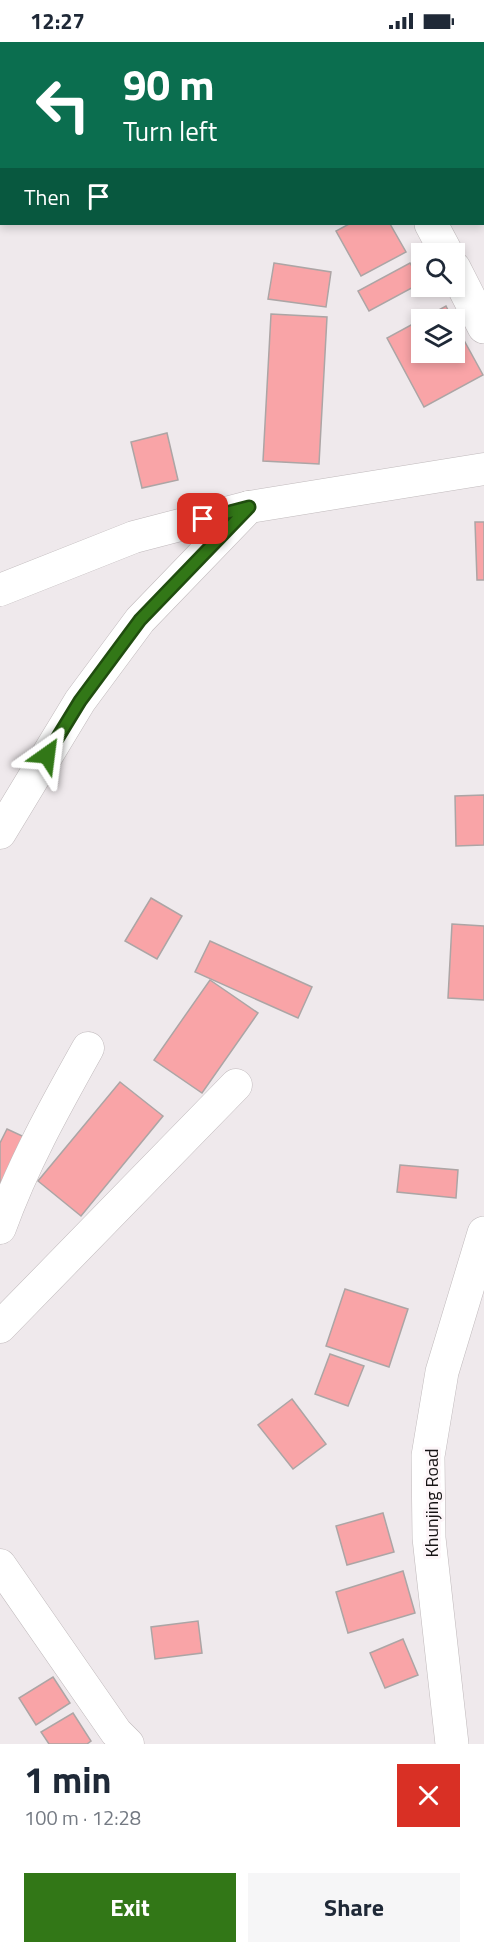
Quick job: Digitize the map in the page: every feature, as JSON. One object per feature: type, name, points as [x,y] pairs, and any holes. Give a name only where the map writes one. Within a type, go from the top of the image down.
[{"type":"main road","points":[[432,225],[441,243]]},
{"type":"main road","points":[[465,290],[484,327]]},
{"type":"main road","name":"Khunjing Road","points":[[452,1744],[429,1538],[428,1456],[442,1372],[484,1233]]},
{"type":"street","points":[[0,590],[134,537],[249,507],[484,469]]},
{"type":"street","points":[[0,833],[80,701],[140,620],[249,507]]},
{"type":"street","points":[[0,1228],[8,1204],[44,1126],[88,1048]]},
{"type":"street","points":[[0,1327],[236,1085]]},
{"type":"street","points":[[0,1565],[117,1732],[128,1744]]},
{"type":"building","points":[[347,225],[391,225],[406,252],[361,276],[336,231]]},
{"type":"building","points":[[274,263],[331,272],[326,307],[268,299]]},
{"type":"building","points":[[410,263],[411,265],[411,288],[369,311],[358,291]]},
{"type":"building","points":[[271,314],[327,317],[319,464],[263,461]]},
{"type":"building","points":[[411,325],[411,363],[465,363],[465,342],[483,375],[424,407],[387,338]]},
{"type":"building","points":[[167,433],[178,480],[142,488],[131,442]]},
{"type":"building","points":[[475,522],[484,522],[484,580],[477,580]]},
{"type":"building","points":[[484,795],[484,845],[456,846],[455,796]]},
{"type":"building","points":[[151,898],[182,916],[157,959],[125,941]]},
{"type":"building","points":[[452,924],[484,926],[484,1000],[448,998]]},
{"type":"building","points":[[210,941],[312,987],[298,1018],[195,972]]},
{"type":"building","points":[[210,980],[258,1013],[202,1093],[154,1060]]},
{"type":"building","points":[[120,1082],[163,1116],[81,1216],[38,1181]]},
{"type":"building","points":[[7,1129],[31,1140],[0,1201],[0,1143]]},
{"type":"building","points":[[400,1165],[458,1170],[456,1198],[397,1192]]},
{"type":"building","points":[[345,1289],[408,1309],[389,1367],[326,1346]]},
{"type":"building","points":[[330,1354],[364,1366],[348,1406],[315,1394]]},
{"type":"building","points":[[292,1399],[326,1444],[293,1469],[258,1425]]},
{"type":"building","points":[[383,1513],[394,1552],[347,1565],[336,1526]]},
{"type":"building","points":[[403,1571],[415,1613],[348,1633],[336,1592]]},
{"type":"building","points":[[198,1621],[202,1653],[155,1659],[151,1627]]},
{"type":"building","points":[[403,1639],[418,1675],[385,1688],[370,1653]]},
{"type":"building","points":[[53,1677],[70,1703],[36,1725],[19,1698]]},
{"type":"building","points":[[73,1713],[91,1741],[87,1744],[49,1744],[41,1732]]},
{"type":"route","points":[[47,755],[80,701],[140,620],[249,507],[203,519]]}]
